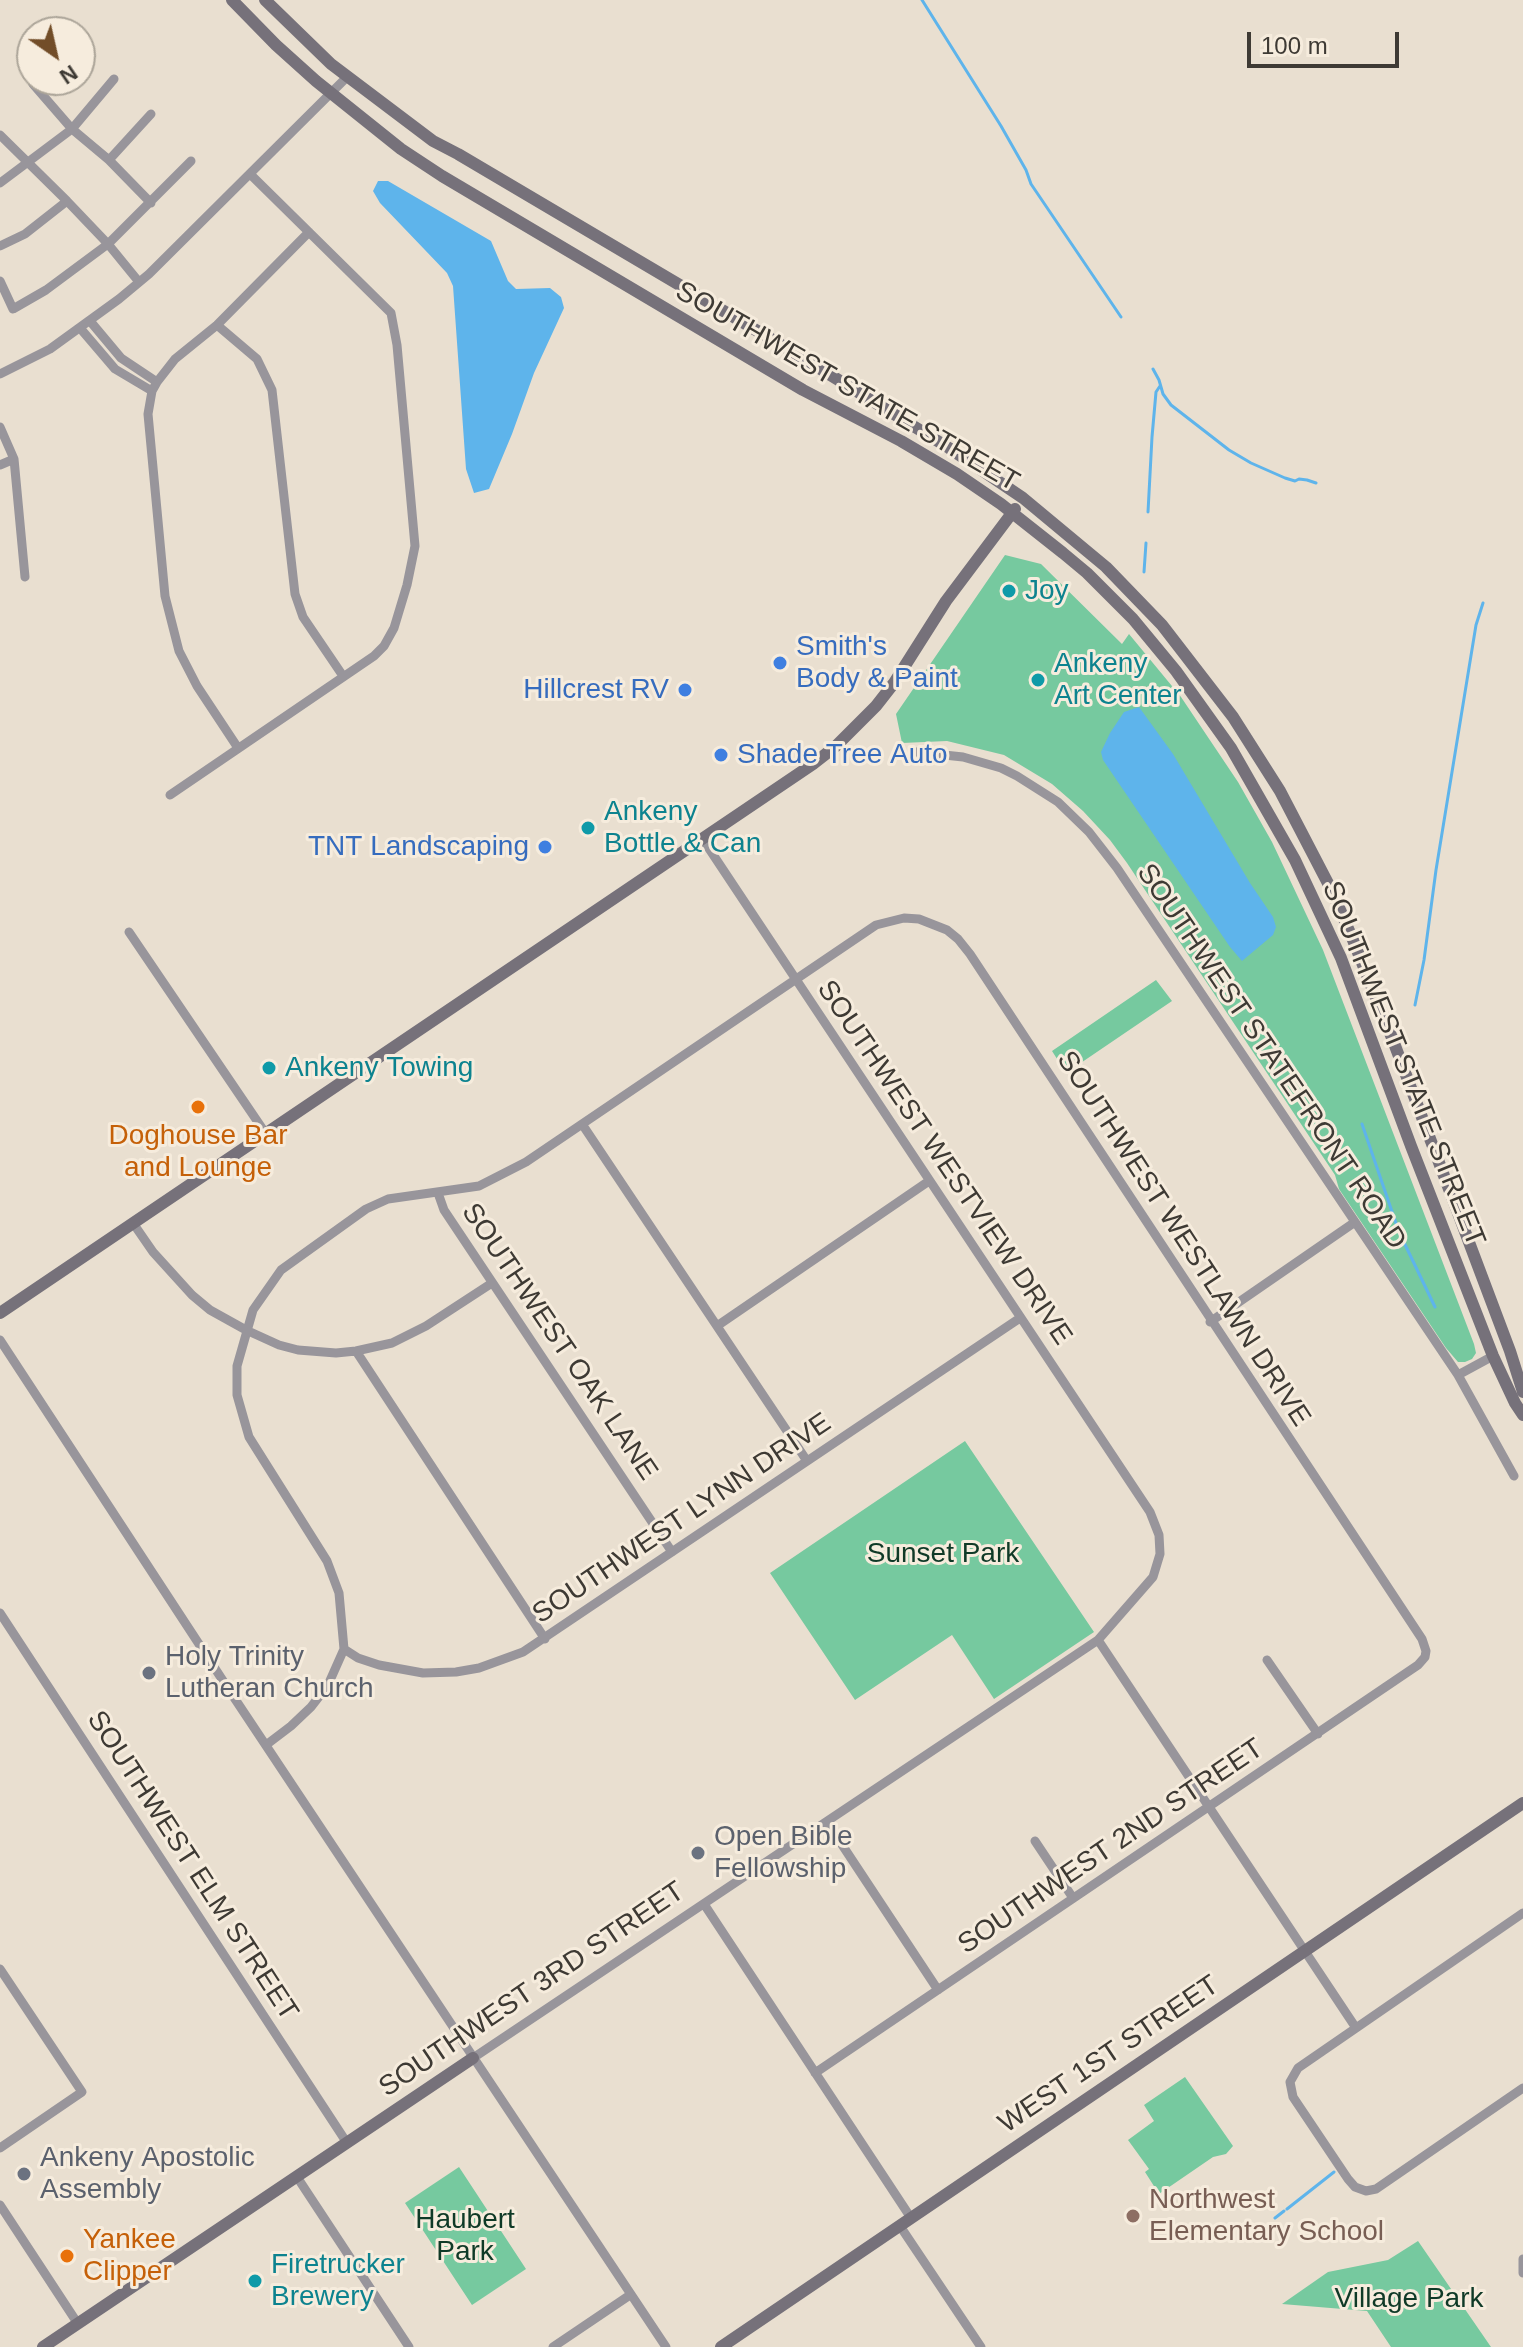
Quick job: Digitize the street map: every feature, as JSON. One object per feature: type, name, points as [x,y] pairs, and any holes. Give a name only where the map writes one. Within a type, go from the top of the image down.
[{"type":"main road","name":"SOUTHWEST STATE STREET","points":[[232,0],[330,94],[401,149],[803,390],[934,461],[1013,512],[1087,573],[1133,619],[1197,698],[1231,748],[1318,907],[1341,958],[1493,1356],[1523,1415]]},
{"type":"main road","name":"SOUTHWEST STATE STREET","points":[[265,0],[303,38],[380,103],[433,141],[816,366],[1023,498],[1106,567],[1162,625],[1233,717],[1280,791],[1332,891],[1359,952],[1523,1392]]},
{"type":"main road","points":[[0,1313],[813,764],[857,727],[894,683],[946,601],[1023,498]]},
{"type":"main road","points":[[1493,1356],[1523,1346]]},
{"type":"main road","name":"WEST 1ST STREET","points":[[721,2347],[1523,1803]]},
{"type":"main road","name":"SOUTHWEST 3RD STREET","points":[[43,2347],[473,2058]]},
{"type":"street","points":[[0,374],[50,349],[139,282],[348,76]]},
{"type":"street","points":[[0,183],[72,129],[114,79]]},
{"type":"street","points":[[46,96],[72,129],[109,160],[151,203]]},
{"type":"street","points":[[109,160],[151,114]]},
{"type":"street","points":[[0,135],[108,244],[139,282]]},
{"type":"street","points":[[0,281],[13,309],[46,290],[108,244],[191,161]]},
{"type":"street","points":[[170,795],[374,656],[384,646],[394,628],[415,546],[397,345],[391,313],[250,174]]},
{"type":"street","points":[[0,246],[25,234],[67,201]]},
{"type":"street","points":[[238,748],[197,686],[179,651],[165,596],[148,414],[155,387],[175,359],[217,325],[309,232]]},
{"type":"street","points":[[90,321],[121,358],[155,387]]},
{"type":"street","points":[[217,325],[257,359],[272,390],[295,594],[303,617],[343,676]]},
{"type":"street","points":[[80,328],[115,369],[155,387]]},
{"type":"street","points":[[0,427],[14,459],[25,577]]},
{"type":"street","points":[[0,465],[14,459]]},
{"type":"street","name":"SOUTHWEST STATEFRONT ROAD","points":[[916,752],[963,757],[1009,772],[1058,802],[1089,832],[1117,868],[1458,1375],[1514,1476]]},
{"type":"street","name":"SOUTHWEST WESTVIEW DRIVE","points":[[702,838],[1150,1512],[1159,1535],[1160,1554],[1153,1577]]},
{"type":"street","name":"SOUTHWEST WESTLAWN DRIVE","points":[[344,1649],[339,1593],[327,1561],[263,1462],[243,1423],[237,1395],[237,1366],[253,1310],[281,1270],[366,1209],[388,1199],[479,1186],[500,1177],[863,933],[890,920],[919,919],[947,930],[958,939],[1422,1639],[1426,1651]]},
{"type":"street","points":[[129,932],[266,1134]]},
{"type":"street","points":[[582,1124],[807,1461]]},
{"type":"street","points":[[717,1326],[929,1181]]},
{"type":"street","name":"SOUTHWEST OAK LANE","points":[[438,1193],[444,1210],[672,1552]]},
{"type":"street","points":[[1210,1322],[1355,1222]]},
{"type":"street","points":[[133,1223],[153,1252],[210,1310],[246,1330],[298,1350],[326,1353],[356,1351],[392,1343],[410,1336],[492,1283]]},
{"type":"street","name":"SOUTHWEST LYNN DRIVE","points":[[344,1649],[358,1658],[401,1670],[456,1672],[523,1652],[1020,1318]]},
{"type":"street","points":[[0,1340],[666,2347]]},
{"type":"street","points":[[356,1351],[545,1639]]},
{"type":"street","points":[[1458,1375],[1493,1356]]},
{"type":"street","name":"SOUTHWEST 3RD STREET","points":[[473,2058],[1098,1640],[1153,1577]]},
{"type":"street","name":"SOUTHWEST ELM STREET","points":[[0,1613],[347,2143]]},
{"type":"street","points":[[1098,1640],[1356,2028]]},
{"type":"street","points":[[266,1745],[311,1707],[328,1685],[344,1649]]},
{"type":"street","name":"SOUTHWEST 2ND STREET","points":[[815,2073],[1418,1665],[1426,1651]]},
{"type":"street","points":[[1267,1660],[1318,1734]]},
{"type":"street","points":[[827,1822],[938,1990]]},
{"type":"street","points":[[1035,1841],[1073,1898]]},
{"type":"street","points":[[704,1904],[815,2073],[981,2347]]},
{"type":"street","points":[[1523,1913],[1298,2068],[1290,2082],[1290,2090],[1348,2179],[1355,2187],[1366,2191],[1376,2189],[1523,2088]]},
{"type":"street","points":[[0,1969],[82,2092],[0,2148]]},
{"type":"street","points":[[297,2177],[409,2347]]},
{"type":"street","points":[[0,2205],[78,2324]]},
{"type":"street","points":[[1523,2259],[1523,2273]]},
{"type":"street","points":[[553,2347],[630,2295]]},
{"type":"green space","points":[[1005,555],[1041,564],[1122,644],[1129,634],[1181,697],[1238,782],[1272,842],[1323,950],[1474,1344],[1476,1353],[1472,1359],[1458,1362],[1446,1348],[1339,1189],[1335,1175],[1110,840],[1052,784],[1004,755],[947,741],[902,743],[896,714]]},
{"type":"green space","points":[[1156,980],[1172,1001],[1066,1073],[1052,1051]]},
{"type":"green space","name":"Sunset Park","points":[[965,1441],[1094,1632],[994,1699],[952,1635],[855,1700],[770,1573]]},
{"type":"green space","points":[[1185,2077],[1233,2146],[1226,2154],[1213,2157],[1159,2194],[1145,2172],[1149,2169],[1128,2140],[1154,2121],[1144,2105]]},
{"type":"green space","name":"Haubert Park","points":[[459,2167],[526,2269],[472,2305],[405,2203]]},
{"type":"green space","name":"Village Park","points":[[1418,2241],[1491,2347],[1391,2347],[1367,2311],[1282,2304],[1328,2272],[1388,2260]]},
{"type":"water","points":[[378,181],[388,181],[491,241],[508,281],[516,289],[550,288],[561,297],[564,308],[534,373],[489,489],[474,493],[466,469],[453,286],[447,273],[380,203],[373,191]]},
{"type":"water","points":[[1139,707],[1173,754],[1273,917],[1276,927],[1273,935],[1242,961],[1103,760],[1101,752],[1124,712]]},
{"type":"waterway","points":[[922,0],[1001,126],[1031,184],[1121,317]]},
{"type":"waterway","points":[[1153,369],[1171,405],[1229,450],[1285,478],[1316,483]]},
{"type":"waterway","points":[[1148,512],[1156,392],[1160,386]]},
{"type":"waterway","points":[[1144,572],[1146,543]]},
{"type":"waterway","points":[[1415,1005],[1476,625],[1483,603]]},
{"type":"waterway","points":[[1362,1124],[1399,1232],[1435,1307]]},
{"type":"waterway","points":[[1287,2209],[1334,2172]]},
{"type":"waterway","points":[[1275,2218],[1284,2211]]},
{"type":"place","name":"Joy","points":[[1009,591]]},
{"type":"place","name":"Smith's Body & Paint","points":[[780,663]]},
{"type":"place","name":"Ankeny Art Center","points":[[1038,680]]},
{"type":"place","name":"Hillcrest RV","points":[[685,690]]},
{"type":"place","name":"Shade Tree Auto","points":[[721,755]]},
{"type":"place","name":"Ankeny Bottle & Can","points":[[588,828]]},
{"type":"place","name":"TNT Landscaping","points":[[545,847]]},
{"type":"place","name":"Ankeny Towing","points":[[269,1068]]},
{"type":"place","name":"Doghouse Bar and Lounge","points":[[198,1107]]},
{"type":"place","name":"Holy Trinity Lutheran Church","points":[[149,1673]]},
{"type":"place","name":"Open Bible Fellowship","points":[[698,1853]]},
{"type":"place","name":"Ankeny Apostolic Assembly","points":[[24,2174]]},
{"type":"place","name":"Northwest Elementary School","points":[[1133,2216]]},
{"type":"place","name":"Yankee Clipper","points":[[67,2256]]},
{"type":"place","name":"Firetrucker Brewery","points":[[255,2281]]}]
